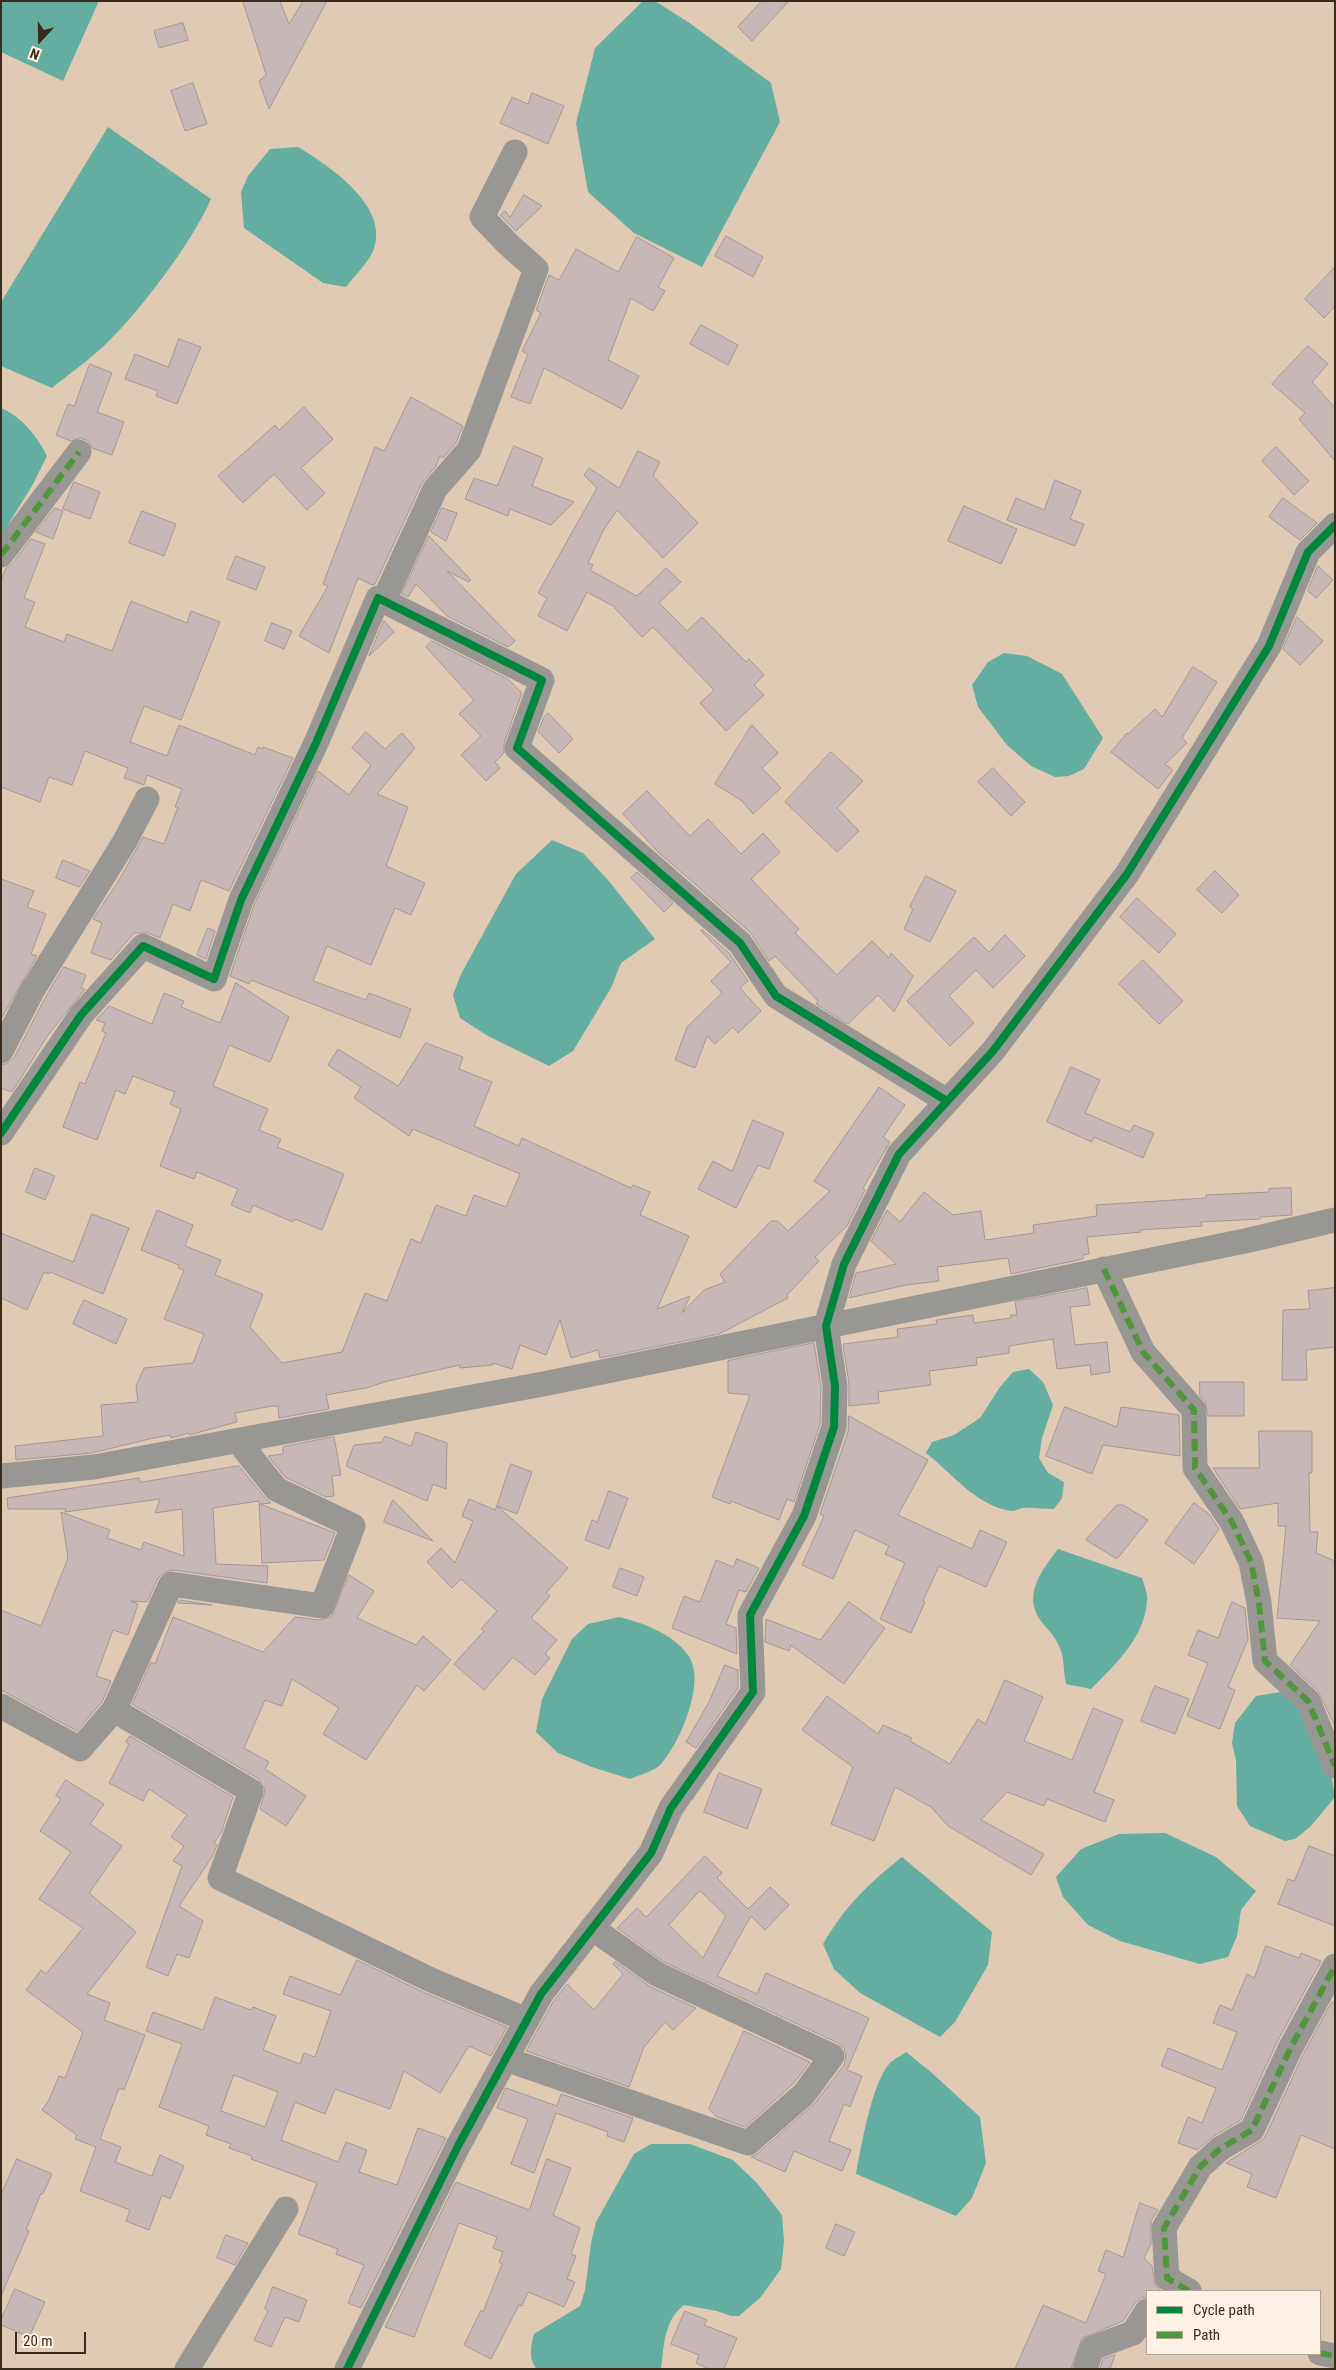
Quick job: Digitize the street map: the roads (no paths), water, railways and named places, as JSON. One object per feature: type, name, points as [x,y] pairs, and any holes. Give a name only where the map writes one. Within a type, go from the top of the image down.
[{"type":"street","points":[[384,600],[435,489],[469,450],[536,269],[482,217],[515,152]]},
{"type":"street","points":[[1,554],[80,452]]},
{"type":"street","points":[[347,2369],[458,2146],[541,1994],[651,1853],[671,1808],[753,1692],[750,1615],[804,1516],[834,1427],[834,1386],[826,1326],[844,1264],[899,1154],[993,1050],[1127,874],[1269,646],[1308,552],[1335,525]]},
{"type":"street","points":[[1,1133],[81,1015],[143,946],[214,979],[241,900],[316,743],[378,598],[542,680],[517,748],[740,943],[776,996],[947,1101]]},
{"type":"street","points":[[1,1051],[32,991],[125,841],[147,799]]},
{"type":"street","points":[[1,1476],[94,1467],[534,1386],[1335,1220]]},
{"type":"street","points":[[1104,1269],[1143,1352],[1194,1410],[1195,1468],[1232,1522],[1251,1562],[1259,1603],[1265,1661],[1308,1701],[1335,1766]]},
{"type":"street","points":[[1,1706],[80,1749],[114,1710],[171,1584],[322,1606],[353,1526],[276,1489],[238,1440]]},
{"type":"street","points":[[114,1710],[251,1791],[220,1878],[431,1980],[526,2020]]},
{"type":"street","points":[[514,2062],[748,2143],[804,2094],[832,2056],[657,1974],[592,1928]]},
{"type":"street","points":[[1184,2290],[1163,2285],[1164,2228],[1200,2167],[1221,2148],[1252,2130],[1290,2049],[1335,1966]]},
{"type":"street","points":[[187,2369],[286,2209]]},
{"type":"street","points":[[1085,2369],[1092,2348],[1134,2333],[1146,2313]]},
{"type":"street","points":[[1321,2353],[1335,2356]]},
{"type":"water","points":[[1,1],[99,1],[63,81],[1,52]]},
{"type":"water","points":[[643,1],[655,1],[691,24],[771,83],[780,122],[702,267],[634,233],[588,192],[576,123],[595,48]]},
{"type":"water","points":[[108,127],[211,199],[178,256],[134,314],[105,345],[52,388],[1,366],[1,302]]},
{"type":"water","points":[[298,147],[340,176],[365,202],[373,217],[376,233],[374,249],[365,264],[346,287],[323,283],[244,228],[241,192],[248,176],[270,149]]},
{"type":"water","points":[[1,408],[16,416],[28,428],[39,441],[47,456],[32,486],[1,536]]},
{"type":"water","points":[[1004,653],[1027,656],[1062,674],[1103,738],[1084,769],[1069,776],[1055,777],[1031,766],[1007,745],[978,707],[972,685],[988,662]]},
{"type":"water","points":[[552,840],[583,853],[608,880],[655,939],[621,963],[611,988],[573,1051],[549,1066],[488,1036],[460,1018],[453,995],[461,974],[516,874]]},
{"type":"water","points":[[1029,1369],[1043,1382],[1053,1405],[1042,1438],[1039,1458],[1048,1473],[1064,1482],[1062,1498],[1054,1509],[1022,1508],[1011,1511],[998,1508],[975,1496],[926,1453],[932,1442],[954,1435],[980,1418],[1000,1387],[1013,1372]]},
{"type":"water","points":[[1058,1549],[1142,1578],[1146,1592],[1145,1614],[1135,1638],[1119,1660],[1091,1689],[1066,1684],[1061,1651],[1055,1639],[1041,1621],[1033,1602],[1036,1583]]},
{"type":"water","points":[[619,1617],[648,1626],[674,1641],[688,1655],[693,1666],[694,1680],[689,1711],[676,1742],[661,1764],[655,1769],[630,1779],[592,1767],[558,1753],[536,1732],[542,1699],[572,1639],[588,1624]]},
{"type":"water","points":[[1281,1692],[1299,1709],[1330,1767],[1335,1797],[1311,1826],[1295,1839],[1285,1841],[1250,1826],[1237,1806],[1236,1760],[1232,1743],[1235,1723],[1256,1696]]},
{"type":"water","points":[[1165,1833],[1216,1857],[1256,1891],[1241,1910],[1237,1936],[1228,1957],[1200,1964],[1120,1941],[1088,1925],[1063,1897],[1056,1877],[1081,1849],[1119,1834]]},
{"type":"water","points":[[902,1857],[992,1932],[988,1965],[955,2022],[940,2037],[860,1993],[834,1969],[823,1944],[840,1918],[858,1896]]},
{"type":"water","points":[[906,2052],[980,2117],[986,2163],[972,2198],[956,2216],[856,2174],[868,2116],[878,2085],[890,2063]]},
{"type":"water","points":[[651,2144],[690,2144],[733,2160],[757,2183],[782,2215],[784,2241],[781,2269],[760,2298],[739,2316],[731,2316],[717,2311],[684,2305],[672,2318],[666,2334],[661,2369],[537,2369],[531,2357],[534,2334],[580,2306],[585,2290],[591,2243],[596,2222],[634,2154]]}]
